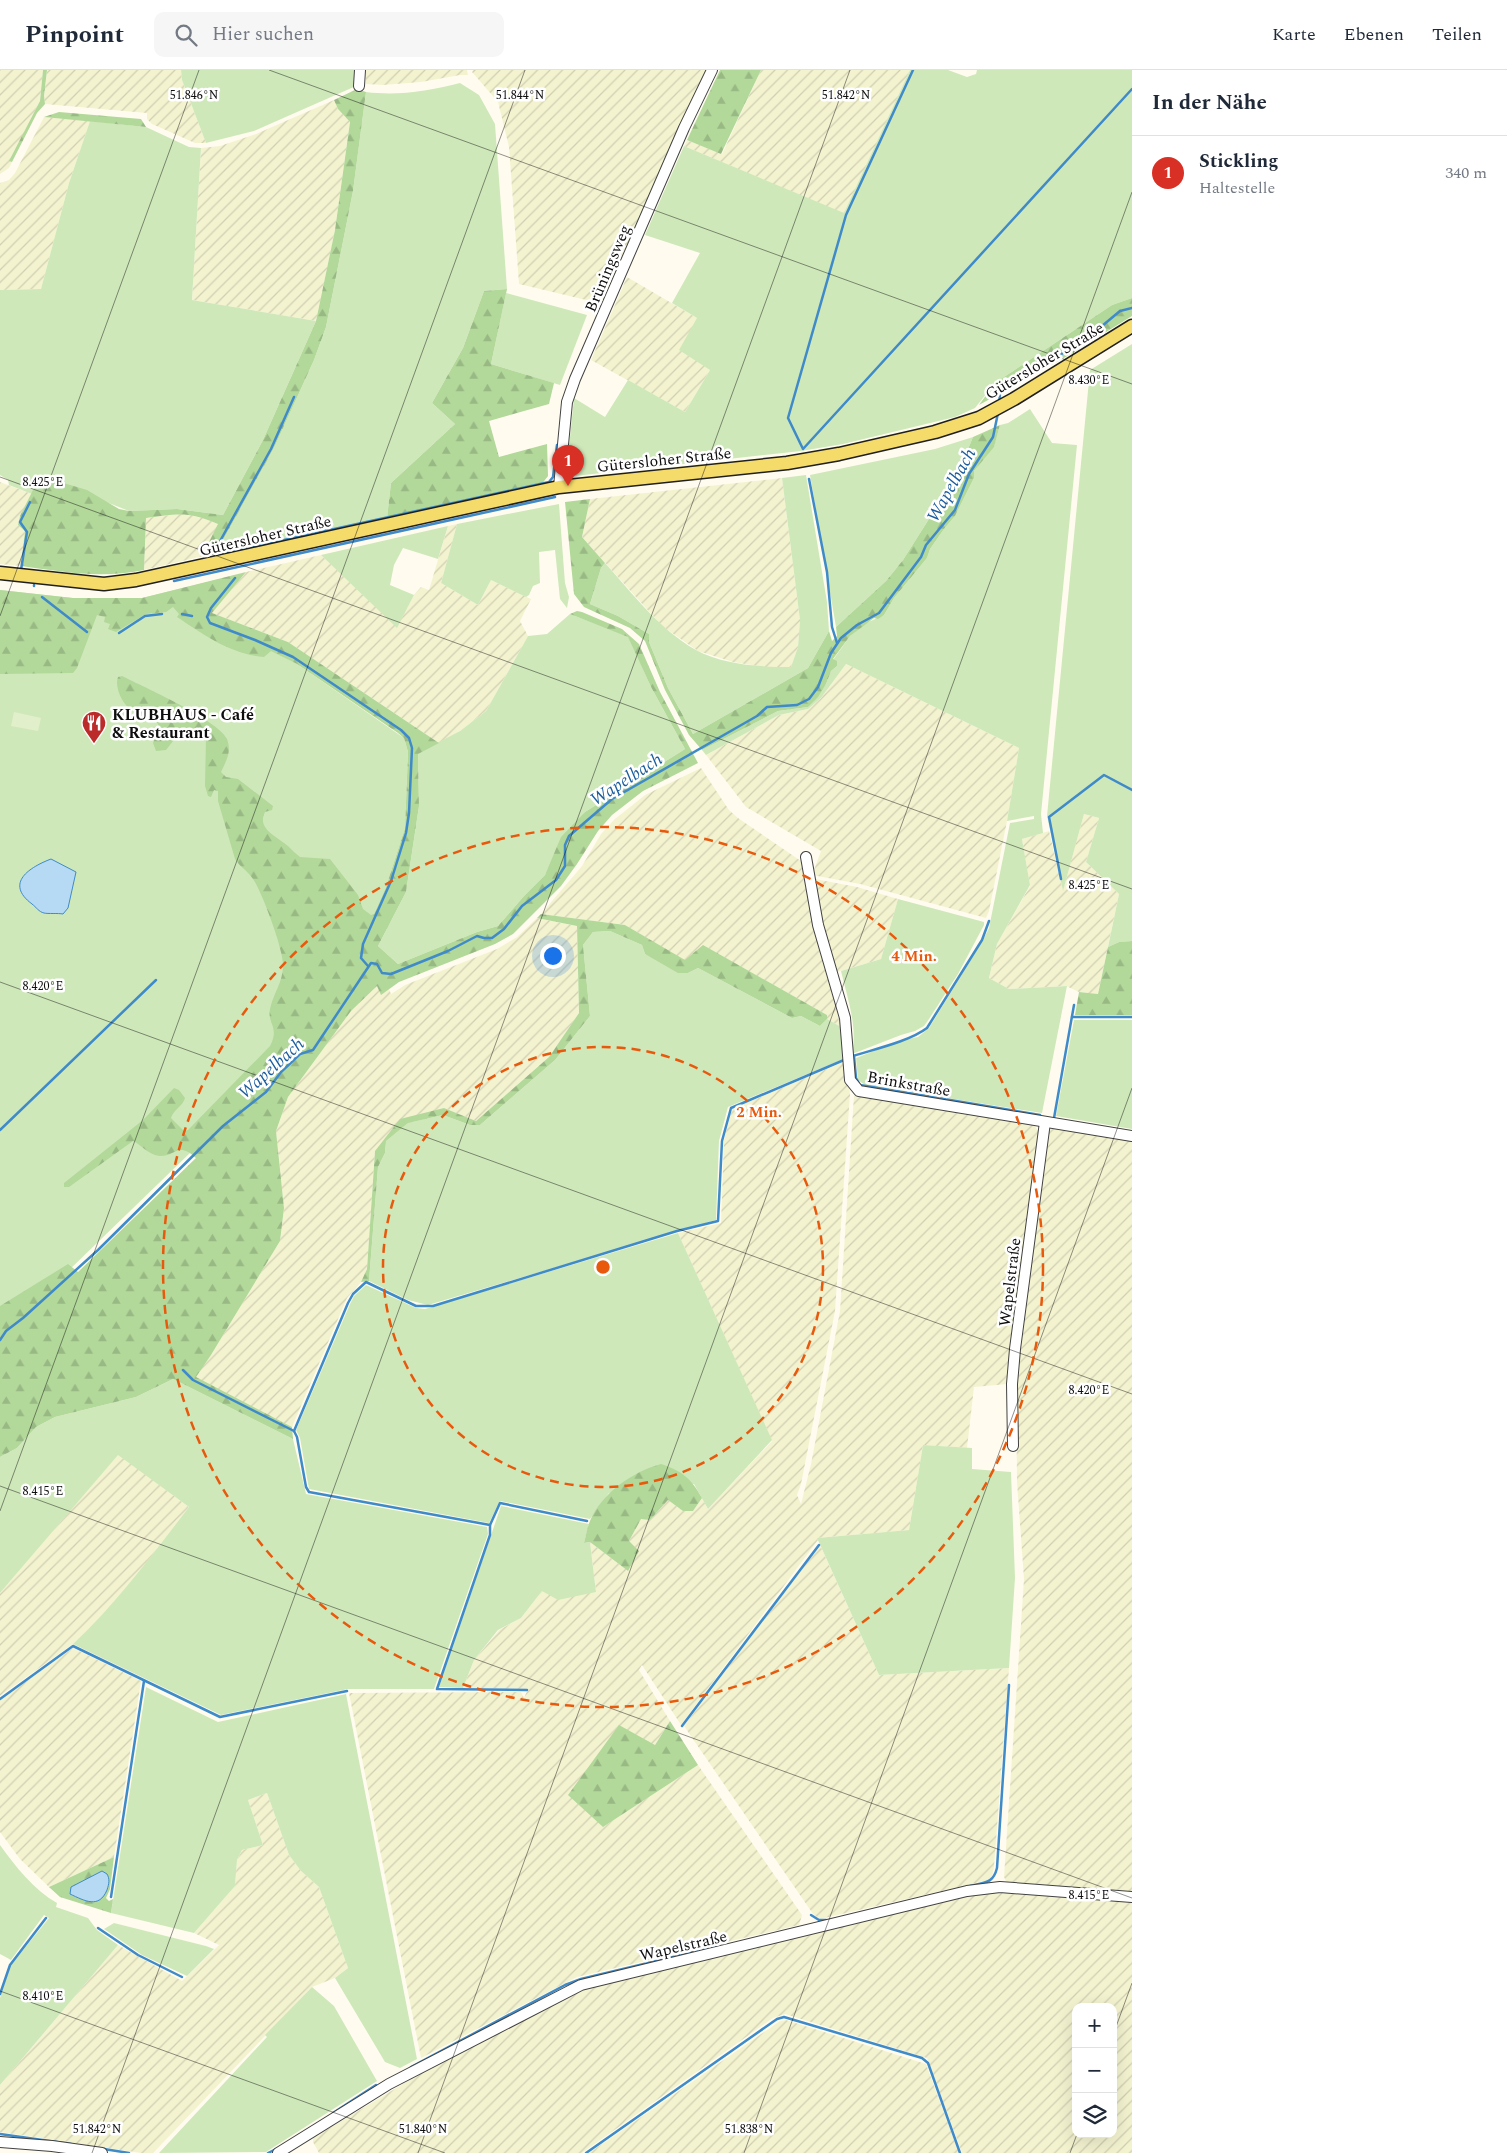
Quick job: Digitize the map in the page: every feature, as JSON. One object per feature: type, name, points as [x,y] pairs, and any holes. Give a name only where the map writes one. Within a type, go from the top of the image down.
[{"type":"main road","name":"Gütersloher Straße","points":[[0,573],[104,584],[136,580],[559,487],[787,463],[839,454],[935,432],[978,418],[1014,399],[1132,326]]},
{"type":"street","points":[[359,86],[360,70]]},
{"type":"street","name":"Brüningsweg","points":[[559,487],[567,402],[575,379],[684,128],[712,70]]},
{"type":"street","name":"Brinkstraße","points":[[806,857],[818,925],[845,1018],[850,1080],[854,1087],[859,1091],[1132,1136]]},
{"type":"street","name":"Wapelstraße","points":[[1013,1446],[1012,1384],[1015,1350],[1046,1122]]},
{"type":"street","name":"Wapelstraße","points":[[278,2153],[389,2084],[581,1985],[967,1891],[1000,1887],[1132,1897]]},
{"type":"street","points":[[0,2142],[23,2142],[102,2153]]},
{"type":"green space","points":[[0,70],[43,70],[40,101],[10,161],[12,162],[9,168],[0,174]]},
{"type":"green space","points":[[43,70],[47,70],[45,104],[37,113],[12,162],[9,161],[40,101]]},
{"type":"green space","points":[[47,70],[181,70],[182,80],[206,143],[195,143],[152,124],[147,119],[147,113],[45,104]]},
{"type":"green space","points":[[181,70],[357,70],[356,86],[254,131],[206,143],[182,80]]},
{"type":"green space","points":[[366,70],[467,70],[468,75],[383,85],[366,84]]},
{"type":"green space","points":[[473,70],[707,70],[674,137],[603,304],[519,284],[509,147],[498,102],[472,72]]},
{"type":"green space","points":[[720,70],[761,70],[721,154],[687,140]]},
{"type":"green space","points":[[761,70],[910,70],[844,214],[684,146],[687,140],[722,154]]},
{"type":"green space","points":[[910,70],[948,70],[967,77],[976,74],[977,70],[1132,70],[1132,298],[1112,305],[995,383],[975,408],[955,417],[843,444],[801,451],[566,477],[574,398],[605,417],[628,380],[685,412],[710,370],[679,350],[697,318],[672,303],[700,253],[645,235],[684,146],[844,213]]},
{"type":"green space","points":[[460,83],[479,95],[495,124],[507,289],[484,291],[463,348],[432,403],[455,424],[391,483],[387,518],[216,553],[274,448],[314,360],[326,327],[353,191],[366,92],[413,92]]},
{"type":"green space","points":[[357,89],[366,92],[353,191],[326,327],[314,360],[274,448],[216,553],[212,554],[209,542],[218,524],[190,515],[175,515],[146,518],[144,570],[128,573],[97,574],[21,566],[25,531],[18,525],[20,516],[40,476],[87,490],[119,509],[129,511],[177,509],[223,515],[263,440],[316,321],[335,230],[350,122],[338,109],[334,100]]},
{"type":"green space","points":[[334,100],[338,109],[350,122],[335,230],[316,321],[192,300],[201,148],[220,146],[256,134]]},
{"type":"green space","points":[[59,112],[141,119],[146,127],[44,117]]},
{"type":"green space","points":[[44,117],[90,121],[69,183],[41,289],[0,290],[0,183],[9,180],[15,173]]},
{"type":"green space","points":[[90,121],[146,127],[189,147],[201,148],[192,300],[316,321],[263,440],[223,515],[177,509],[129,511],[40,476],[32,494],[9,485],[8,480],[0,475],[0,290],[41,289],[69,183]]},
{"type":"green space","points":[[627,277],[697,318],[710,370],[685,412],[591,360]]},
{"type":"green space","points":[[507,289],[491,364],[554,383],[549,404],[489,421],[499,457],[547,444],[548,476],[541,485],[387,518],[391,483],[455,424],[432,403],[463,348],[484,291]]},
{"type":"green space","points":[[506,293],[587,315],[560,385],[491,364]]},
{"type":"green space","points":[[1132,298],[1132,316],[1064,358],[979,405],[995,383],[1112,305]]},
{"type":"green space","points":[[1132,344],[1132,941],[1119,942],[1108,947],[1119,894],[1086,862],[1099,818],[1084,814],[1063,891],[1047,816],[1090,370]]},
{"type":"green space","points":[[1030,409],[1052,443],[1077,445],[1041,814],[1043,833],[1022,839],[1030,885],[997,944],[989,978],[1009,989],[1067,986],[1042,1113],[865,1085],[858,1080],[856,1058],[902,1040],[918,1037],[929,1028],[983,940],[989,928],[1010,823],[1034,819],[1034,816],[1007,821],[1019,748],[846,664],[821,698],[808,709],[779,715],[706,755],[702,750],[778,711],[808,707],[826,684],[831,671],[837,666],[833,660],[850,636],[864,624],[884,615],[894,598],[927,558],[930,549],[955,516],[974,478],[974,471],[994,446],[1000,425],[1008,423]]},
{"type":"green space","points":[[1000,425],[994,447],[974,471],[974,478],[955,516],[930,549],[927,558],[894,598],[884,615],[878,619],[874,618],[850,636],[833,659],[837,661],[837,666],[831,671],[818,697],[808,707],[778,711],[702,750],[689,735],[665,690],[645,641],[630,628],[584,607],[574,594],[565,502],[590,499],[582,537],[605,563],[601,568],[590,604],[618,616],[649,634],[649,642],[668,688],[693,734],[808,668],[829,631],[832,641],[837,636],[836,627],[886,581],[903,560],[966,454],[973,437]]},
{"type":"green space","points":[[973,437],[966,454],[903,560],[886,581],[836,627],[810,475],[935,449]]},
{"type":"green space","points":[[806,475],[827,602],[829,631],[808,668],[693,734],[668,688],[649,642],[649,634],[618,616],[590,604],[601,568],[605,563],[658,621],[683,642],[696,650],[730,662],[755,666],[791,667],[798,647],[800,620],[782,478]]},
{"type":"green space","points":[[782,478],[800,620],[798,647],[791,667],[763,667],[733,662],[698,651],[662,626],[582,537],[590,499]]},
{"type":"green space","points":[[0,482],[32,494],[20,516],[18,525],[25,531],[21,566],[0,564]]},
{"type":"green space","points":[[559,504],[565,583],[569,597],[567,608],[560,599],[555,550],[539,552],[540,583],[533,586],[526,597],[491,580],[478,605],[441,583],[457,524]]},
{"type":"green space","points":[[186,513],[219,524],[209,542],[212,554],[144,570],[146,518]]},
{"type":"green space","points":[[457,524],[441,583],[478,605],[491,580],[531,599],[520,621],[528,636],[486,711],[460,731],[439,743],[288,642],[212,613],[246,572],[321,555],[397,627],[414,595],[421,587],[429,590],[448,526]]},
{"type":"green space","points":[[448,526],[438,559],[403,548],[394,565],[390,585],[414,595],[397,628],[321,555]]},
{"type":"green space","points":[[246,572],[212,613],[288,642],[439,743],[418,754],[419,806],[406,892],[378,946],[398,964],[477,932],[498,926],[545,875],[561,837],[585,812],[685,749],[651,687],[628,637],[570,614],[577,611],[582,612],[622,629],[639,644],[660,692],[698,763],[643,791],[612,815],[598,831],[561,886],[513,934],[495,944],[399,982],[381,995],[377,986],[351,1011],[288,1097],[276,1131],[284,1208],[280,1241],[196,1377],[292,1427],[293,1439],[173,1379],[136,1397],[55,1417],[36,1427],[17,1448],[0,1457],[0,1306],[68,1264],[78,1272],[196,1158],[190,1153],[181,1150],[160,1156],[156,1155],[133,1141],[69,1187],[64,1187],[64,1183],[143,1120],[174,1088],[179,1090],[185,1098],[171,1118],[184,1131],[188,1130],[270,1046],[274,1034],[270,1009],[283,972],[280,948],[272,922],[257,886],[251,876],[235,859],[218,801],[218,791],[214,790],[211,797],[208,796],[205,786],[206,737],[201,732],[195,730],[181,731],[166,750],[156,751],[153,743],[158,731],[158,724],[153,719],[129,709],[118,691],[118,677],[122,676],[179,704],[221,731],[227,739],[229,748],[228,756],[221,772],[226,777],[238,779],[273,806],[272,810],[265,812],[263,818],[263,823],[269,832],[300,857],[330,859],[358,895],[363,909],[371,915],[374,914],[386,887],[405,828],[408,752],[404,738],[398,733],[297,664],[271,651],[264,657],[240,652],[218,643],[177,617],[179,614],[173,607],[166,612],[146,614],[116,632],[108,629],[110,624],[104,622],[105,617],[97,615],[77,668],[73,673],[0,674],[0,590],[73,598],[142,598]]},
{"type":"green space","points":[[236,575],[205,614],[297,664],[404,738],[408,752],[405,828],[386,887],[374,914],[190,1153],[34,1304],[0,1331],[0,590],[73,598],[142,598]]},
{"type":"green space","points":[[570,614],[628,636],[651,687],[685,749],[585,812],[554,858],[545,875],[498,926],[477,932],[398,964],[378,946],[406,892],[419,806],[418,753],[460,731],[486,711],[528,636],[547,634]]},
{"type":"green space","points":[[846,664],[1019,748],[1007,821],[986,918],[860,884],[812,875],[821,851],[746,807],[706,755],[779,715],[808,709],[821,698]]},
{"type":"green space","points":[[14,712],[41,718],[38,731],[11,726]]},
{"type":"green space","points":[[701,768],[729,810],[801,861],[816,933],[841,1027],[827,1019],[827,1015],[704,946],[685,961],[625,925],[541,914],[582,866],[601,834],[615,819],[645,795]]},
{"type":"green space","points":[[1084,814],[1099,818],[1086,862],[1119,894],[1098,994],[1079,992],[1066,986],[1009,989],[989,978],[997,944],[1030,886],[1022,839],[1049,831],[1063,890]]},
{"type":"green space","points":[[815,879],[857,887],[898,899],[881,959],[837,972],[823,928]]},
{"type":"green space","points":[[898,899],[984,922],[984,925],[958,974],[924,1026],[852,1054],[853,1022],[841,971],[881,959]]},
{"type":"green space","points":[[541,914],[625,925],[685,960],[703,945],[827,1015],[827,1019],[820,1026],[801,1016],[792,1018],[698,968],[688,973],[678,973],[645,954],[642,945],[610,931],[593,932],[583,945],[590,1016],[555,1060],[480,1125],[470,1125],[443,1115],[408,1123],[386,1141],[385,1153],[378,1167],[369,1281],[361,1282],[367,1269],[375,1151],[400,1119],[444,1108],[476,1121],[549,1057],[579,1013],[577,926],[537,918]]},
{"type":"green space","points":[[537,918],[577,926],[579,1013],[549,1057],[476,1121],[444,1108],[375,1151],[367,1269],[361,1282],[347,1298],[292,1427],[195,1377],[211,1355],[280,1241],[284,1208],[276,1131],[288,1097],[351,1011],[378,985],[381,994],[389,989],[391,994],[405,985],[497,949],[517,937]]},
{"type":"green space","points":[[610,931],[642,945],[645,954],[688,973],[698,968],[792,1018],[801,1016],[820,1026],[827,1019],[843,1028],[846,1058],[728,1107],[719,1141],[716,1220],[428,1305],[408,1300],[369,1281],[378,1167],[385,1153],[386,1141],[408,1123],[443,1115],[470,1125],[480,1125],[555,1060],[590,1016],[583,945],[593,932]]},
{"type":"green space","points":[[1132,941],[1132,1015],[1075,1015],[1079,992],[1098,994],[1108,947],[1119,942]]},
{"type":"green space","points":[[1074,1020],[1132,1020],[1132,1129],[1056,1116]]},
{"type":"green space","points":[[846,1061],[850,1094],[835,1311],[801,1484],[797,1495],[801,1504],[811,1464],[840,1311],[854,1095],[1034,1125],[1039,1132],[1008,1384],[974,1387],[967,1448],[923,1445],[909,1530],[817,1538],[818,1540],[681,1725],[642,1665],[639,1670],[670,1721],[603,1827],[698,1765],[802,1915],[799,1925],[577,1977],[421,2058],[349,1693],[521,1692],[524,1698],[528,1689],[463,1688],[474,1660],[499,1630],[521,1618],[542,1591],[596,1592],[590,1542],[628,1571],[629,1541],[641,1518],[650,1520],[668,1500],[683,1511],[693,1511],[702,1498],[708,1509],[772,1441],[678,1233],[721,1223],[724,1140],[732,1109]]},
{"type":"green space","points":[[1052,1128],[1132,1141],[1132,1893],[1007,1883],[1004,1877],[1024,1579],[1017,1482],[1016,1384],[1047,1131]]},
{"type":"green space","points":[[678,1233],[772,1440],[708,1509],[694,1484],[609,1493],[590,1519],[500,1501],[489,1523],[309,1489],[300,1438],[296,1430],[350,1304],[354,1296],[366,1285],[416,1308],[425,1309]]},
{"type":"green space","points":[[173,1379],[293,1439],[306,1494],[487,1527],[488,1534],[434,1689],[348,1689],[221,1715],[73,1644],[104,1612],[148,1561],[189,1507],[118,1455],[0,1593],[0,1457],[17,1448],[36,1427],[55,1417],[136,1397]]},
{"type":"green space","points":[[923,1445],[972,1448],[972,1469],[1011,1472],[1015,1578],[1009,1668],[879,1675],[817,1538],[909,1530]]},
{"type":"green space","points":[[118,1454],[189,1507],[132,1582],[97,1622],[73,1644],[0,1696],[0,1593]]},
{"type":"green space","points":[[661,1464],[675,1469],[685,1476],[694,1485],[702,1498],[693,1511],[683,1511],[668,1500],[650,1520],[641,1519],[629,1541],[639,1551],[628,1571],[590,1542],[584,1543],[588,1526],[602,1501],[619,1485],[639,1472]]},
{"type":"green space","points":[[501,1506],[589,1524],[584,1543],[590,1542],[596,1592],[558,1600],[542,1591],[521,1618],[498,1630],[474,1660],[463,1688],[439,1687]]},
{"type":"green space","points":[[820,1545],[879,1675],[1009,1668],[994,1867],[989,1880],[820,1919],[813,1914],[684,1726]]},
{"type":"green space","points":[[73,1648],[141,1681],[114,1857],[49,1887],[20,1859],[0,1832],[0,1700]]},
{"type":"green space","points":[[146,1687],[218,1722],[346,1694],[417,2059],[400,2068],[385,2062],[335,1978],[348,1968],[319,1887],[301,1871],[289,1855],[267,1793],[248,1800],[263,1845],[242,1850],[237,1860],[235,1886],[194,1933],[111,1913]]},
{"type":"green space","points":[[670,1721],[698,1765],[603,1827],[568,1795],[619,1725],[655,1745]]},
{"type":"green space","points":[[267,1793],[289,1855],[301,1871],[319,1887],[348,1968],[335,1978],[312,1987],[153,2153],[141,2153],[0,2132],[0,2085],[118,1945],[182,1981],[219,1945],[194,1933],[235,1886],[237,1860],[242,1850],[263,1845],[248,1800]]},
{"type":"green space","points":[[0,1845],[33,1884],[57,1903],[56,1907],[88,1918],[97,1930],[118,1945],[0,2085],[0,1998],[10,1966],[49,1918],[44,1915],[11,1960],[0,1954]]},
{"type":"green space","points":[[114,1857],[110,1889],[106,1898],[109,1901],[113,1899],[111,1913],[60,1897],[49,1887]]},
{"type":"green space","points":[[1002,1892],[1132,1902],[1132,2153],[962,2153],[927,2058],[785,2014],[773,2018],[582,2153],[319,2153],[313,2138],[436,2064],[583,1988],[974,1895]]},
{"type":"green space","points":[[114,1923],[214,1949],[187,1976],[142,1955],[104,1929]]},
{"type":"green space","points":[[312,1987],[334,2006],[377,2081],[266,2152],[159,2153],[267,2037],[265,2035]]},
{"type":"green space","points":[[786,2020],[926,2064],[959,2153],[589,2153],[780,2021]]},
{"type":"water","points":[[51,859],[76,872],[68,908],[63,914],[41,912],[24,896],[20,889],[20,883],[28,871]]},
{"type":"water","points":[[102,1871],[107,1874],[109,1882],[104,1896],[100,1900],[86,1901],[70,1894],[71,1887]]},
{"type":"waterway","points":[[913,70],[846,215],[788,418],[803,449],[1132,89]]},
{"type":"waterway","name":"Wapelbach","points":[[999,403],[1000,394],[1004,387],[1084,341],[1120,311],[1132,308]]},
{"type":"waterway","points":[[294,397],[271,449],[214,552],[215,555],[549,482],[553,477],[557,445]]},
{"type":"waterway","name":"Wapelbach","points":[[0,1340],[6,1331],[98,1250],[223,1126],[266,1092],[281,1072],[300,1054],[313,1050],[371,963],[377,964],[382,973],[391,974],[448,951],[477,936],[492,938],[504,929],[522,906],[556,880],[565,866],[565,845],[569,836],[612,799],[757,716],[767,707],[797,705],[809,699],[818,687],[831,653],[841,638],[857,625],[879,613],[921,557],[926,545],[955,510],[969,474],[993,437],[998,413]]},
{"type":"waterway","points":[[809,479],[827,572],[832,627],[837,643]]},
{"type":"waterway","points":[[174,581],[555,497]]},
{"type":"waterway","points":[[21,570],[27,532],[20,522],[30,502]]},
{"type":"waterway","points":[[235,578],[211,608],[207,617],[210,623],[293,657],[401,730],[409,738],[412,748],[409,813],[406,833],[391,881],[363,944],[361,958],[368,966]]},
{"type":"waterway","points":[[42,597],[87,632]]},
{"type":"waterway","points":[[119,633],[145,616],[162,614]]},
{"type":"waterway","points":[[182,614],[192,616]]},
{"type":"waterway","points":[[1061,879],[1049,817],[1104,775],[1132,790]]},
{"type":"waterway","points":[[853,1056],[902,1041],[927,1028],[982,940],[989,921]]},
{"type":"waterway","points":[[0,1130],[156,980]]},
{"type":"waterway","points":[[1054,1118],[1074,1005]]},
{"type":"waterway","points":[[1072,1017],[1132,1017]]},
{"type":"waterway","points":[[854,1056],[856,1078],[860,1085],[1040,1115]]},
{"type":"waterway","points":[[294,1431],[348,1303],[353,1294],[366,1282],[416,1306],[433,1306],[677,1231],[718,1221],[722,1141],[731,1108],[844,1060]]},
{"type":"waterway","points":[[183,1370],[193,1380],[294,1431],[297,1437],[306,1487],[309,1492],[490,1525],[490,1535],[437,1689],[527,1690]]},
{"type":"waterway","points":[[490,1525],[500,1503],[587,1521]]},
{"type":"waterway","points":[[682,1726],[819,1545]]},
{"type":"waterway","points":[[0,1699],[73,1646],[220,1717],[347,1691]]},
{"type":"waterway","points":[[111,1897],[144,1681]]},
{"type":"waterway","points":[[970,1886],[991,1880],[997,1868],[1009,1685]]},
{"type":"waterway","points":[[811,1915],[819,1920],[826,1920]]},
{"type":"waterway","points":[[0,1994],[10,1965],[46,1918]]},
{"type":"waterway","points":[[98,1928],[138,1955],[182,1977]]},
{"type":"waterway","points":[[411,2067],[565,1985],[581,1979],[715,1947]]},
{"type":"waterway","points":[[586,2153],[777,2019],[784,2017],[922,2058],[928,2063],[960,2153]]},
{"type":"waterway","points":[[333,2113],[376,2085]]},
{"type":"waterway","points":[[0,2134],[71,2144]]},
{"type":"waterway","points":[[104,2149],[129,2153]]},
{"type":"waterway","points":[[268,2153],[276,2149]]},
{"type":"place","name":"Stickling","points":[[568,486]]},
{"type":"place","name":"KLUBHAUS - Café & Restaurant","points":[[94,744]]}]
